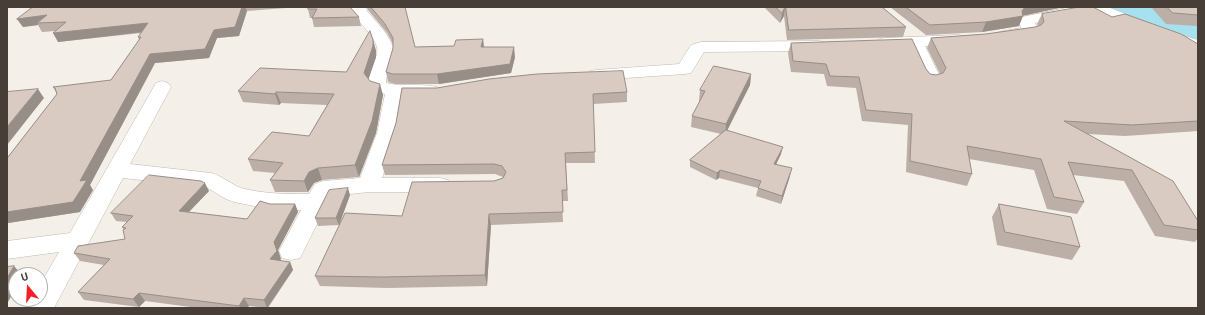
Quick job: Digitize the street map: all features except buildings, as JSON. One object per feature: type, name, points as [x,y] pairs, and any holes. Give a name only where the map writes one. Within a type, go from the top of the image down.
[{"type":"street","points":[[358,7],[359,12],[381,38],[386,47],[386,53],[377,84],[380,87],[395,91],[446,90]]},
{"type":"street","points":[[870,44],[915,38],[984,38],[1030,32],[1027,22],[1028,20],[1095,7],[1162,34],[1198,45]]},
{"type":"street","points":[[915,38],[932,78]]},
{"type":"street","points":[[578,76],[685,69],[697,49],[701,47],[832,45]]},
{"type":"street","points":[[41,308],[162,86]]},
{"type":"street","points":[[369,185],[387,133],[395,91]]},
{"type":"street","points":[[117,170],[211,180],[234,194],[274,202],[316,202]]},
{"type":"street","points":[[291,251],[324,189],[369,185],[456,184]]},
{"type":"street","points":[[7,250],[77,241]]},
{"type":"waterway","points":[[1123,7],[1198,34]]}]
